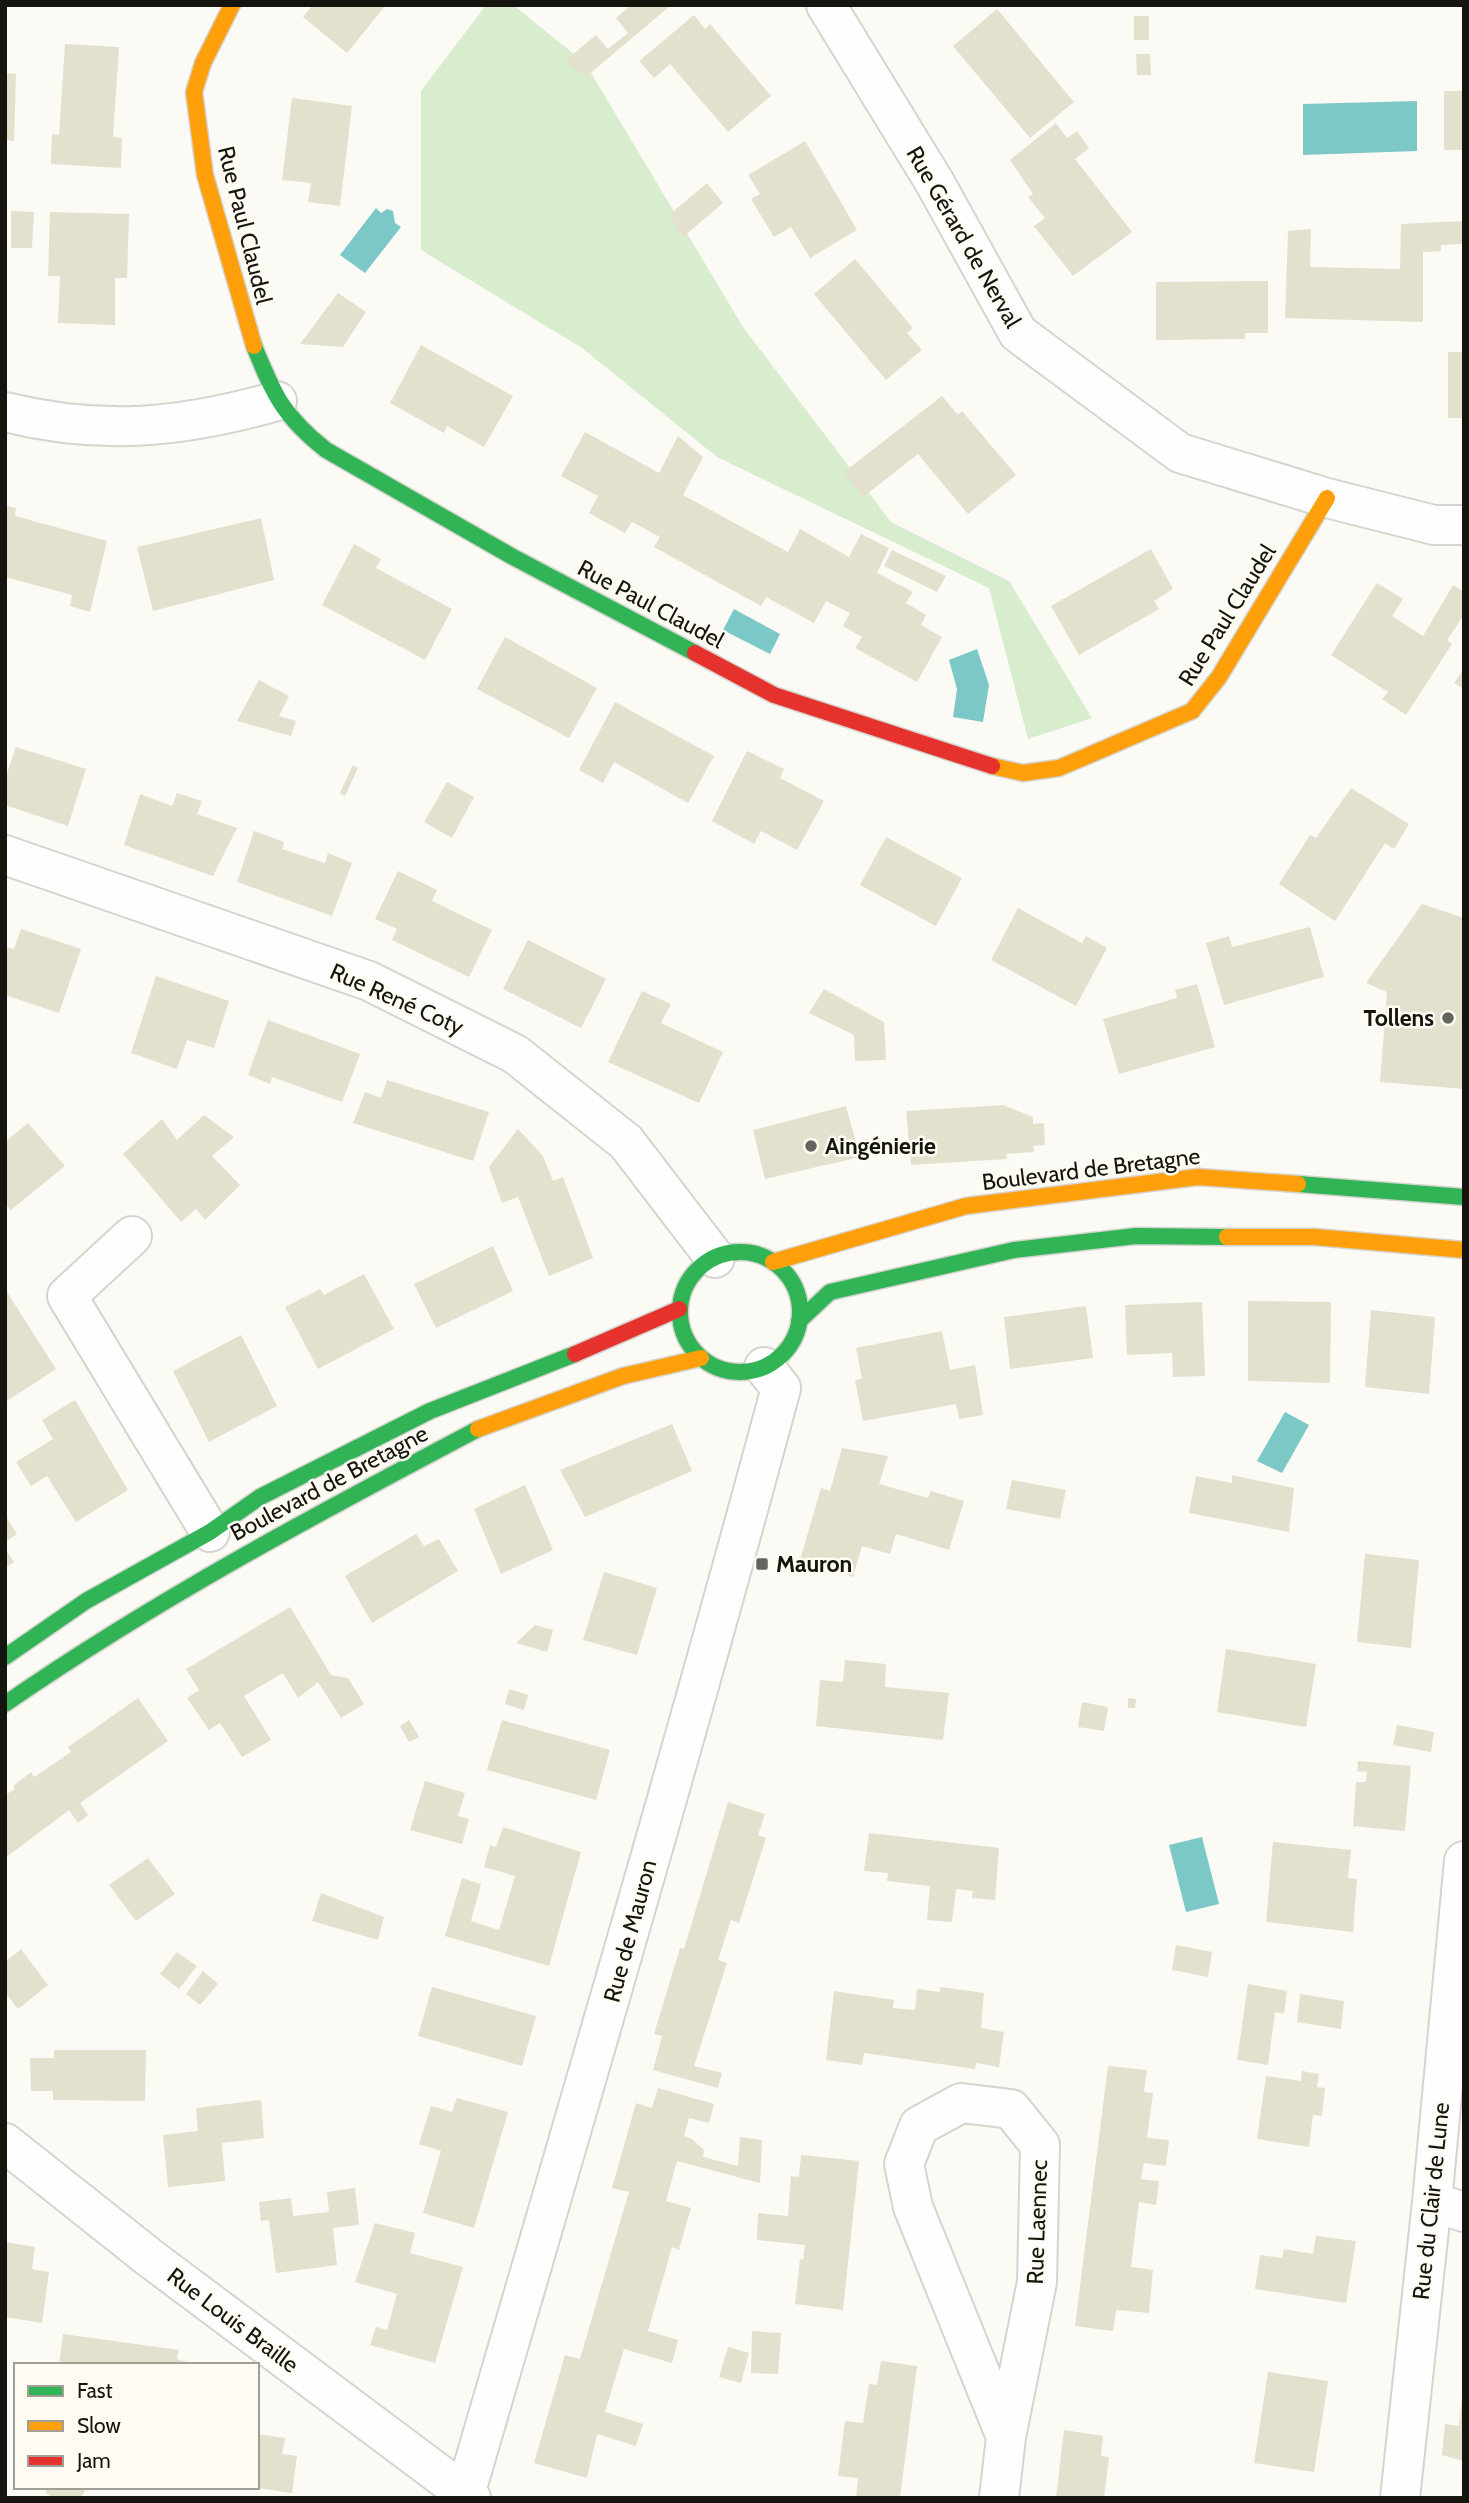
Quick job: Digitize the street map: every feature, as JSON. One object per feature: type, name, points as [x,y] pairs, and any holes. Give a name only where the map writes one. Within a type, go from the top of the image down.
[{"type":"main road","name":"Rue Paul Claudel","points":[[232,5],[202,63],[194,92],[205,175],[250,336],[277,401],[299,429],[326,450],[513,557],[774,695],[968,760],[1023,773],[1059,768],[1192,711],[1219,677],[1326,498]]},
{"type":"main road","name":"Boulevard de Bretagne","points":[[773,1262],[966,1206],[1198,1177],[1464,1197]]},
{"type":"main road","points":[[799,1321],[830,1292],[877,1279],[1014,1250],[1136,1236],[1315,1237],[1464,1250]]},
{"type":"main road","points":[[744,1254],[773,1262],[794,1288],[799,1321],[793,1340],[781,1356],[764,1367],[731,1372],[715,1367],[701,1358],[689,1344],[681,1328],[679,1309],[690,1279],[715,1258],[744,1254]]},
{"type":"main road","name":"Boulevard de Bretagne","points":[[5,1657],[86,1601],[210,1532],[260,1497],[429,1411],[612,1339],[679,1309]]},
{"type":"main road","name":"Boulevard de Bretagne","points":[[5,1704],[110,1632],[285,1531],[480,1428],[623,1376],[701,1358]]},
{"type":"street","name":"Rue Gérard de Nerval","points":[[826,5],[935,183],[1018,333],[1180,453],[1326,498],[1434,525],[1464,525]]},
{"type":"street","points":[[5,412],[52,424],[116,428],[215,418],[277,401]]},
{"type":"street","name":"Rue René Coty","points":[[5,855],[369,981],[515,1054],[626,1142],[715,1258]]},
{"type":"street","points":[[132,1236],[67,1296],[210,1532]]},
{"type":"street","name":"Rue de Mauron","points":[[467,2496],[605,2024],[681,1743],[732,1574],[781,1388],[764,1367]]},
{"type":"street","name":"Rue du Clair de Lune","points":[[1400,2498],[1448,2207],[1464,1861]]},
{"type":"street","name":"Rue Laennec","points":[[999,2498],[1006,2437],[1037,2282],[1040,2145],[1011,2109],[961,2103],[919,2126],[904,2164],[913,2207],[1006,2437]]},
{"type":"street","name":"Rue Louis Braille","points":[[5,2143],[150,2258],[467,2496]]},
{"type":"green space","points":[[486,5],[513,5],[585,63],[743,327],[891,522],[1009,581],[1092,718],[1028,739],[989,588],[717,457],[582,348],[421,250],[421,91]]},
{"type":"water","points":[[1417,101],[1417,151],[1303,155],[1303,104]]},
{"type":"water","points":[[376,208],[381,213],[387,209],[393,211],[395,223],[401,227],[365,273],[340,255]]},
{"type":"water","points":[[734,609],[780,634],[770,654],[723,630]]},
{"type":"water","points":[[977,649],[989,685],[983,722],[953,717],[957,689],[949,660]]},
{"type":"water","points":[[1285,1412],[1309,1425],[1282,1473],[1257,1461]]},
{"type":"water","points":[[1202,1837],[1219,1904],[1186,1912],[1169,1845]]},
{"type":"building","points":[[313,5],[386,5],[347,53],[303,17]]},
{"type":"building","points":[[631,5],[671,5],[586,77],[565,61],[596,35],[608,49],[628,33],[616,18]]},
{"type":"building","points":[[997,9],[1074,102],[1030,138],[953,46]]},
{"type":"building","points":[[694,15],[705,29],[710,24],[771,96],[728,132],[670,64],[654,78],[639,61]]},
{"type":"building","points":[[1134,16],[1149,16],[1149,40],[1134,40]]},
{"type":"building","points":[[65,44],[119,47],[113,137],[122,138],[121,168],[51,164],[52,134],[59,135]]},
{"type":"building","points":[[1136,54],[1150,54],[1151,75],[1137,75]]},
{"type":"building","points":[[5,73],[16,74],[14,141],[5,140]]},
{"type":"building","points":[[1444,91],[1464,91],[1464,150],[1444,150]]},
{"type":"building","points":[[292,98],[352,106],[340,206],[308,202],[311,183],[282,180]]},
{"type":"building","points":[[1056,123],[1067,138],[1077,131],[1089,148],[1075,159],[1132,232],[1073,276],[1034,226],[1045,218],[1028,197],[1033,194],[1010,160]]},
{"type":"building","points":[[805,141],[857,230],[810,258],[791,227],[774,237],[751,199],[760,194],[748,175]]},
{"type":"building","points":[[707,183],[723,203],[683,237],[669,215]]},
{"type":"building","points":[[11,211],[34,212],[32,248],[11,248]]},
{"type":"building","points":[[50,212],[129,214],[127,278],[115,278],[115,325],[58,323],[60,276],[48,276]]},
{"type":"building","points":[[1464,221],[1464,244],[1441,245],[1441,251],[1423,252],[1423,322],[1285,318],[1288,231],[1311,229],[1310,267],[1400,269],[1401,224]]},
{"type":"building","points":[[855,259],[913,328],[907,333],[922,350],[886,380],[814,294]]},
{"type":"building","points":[[1268,281],[1268,333],[1245,333],[1245,339],[1156,340],[1156,282]]},
{"type":"building","points":[[338,293],[366,312],[343,347],[300,344]]},
{"type":"building","points":[[421,345],[513,396],[484,447],[447,426],[444,433],[390,403]]},
{"type":"building","points":[[1448,352],[1464,352],[1464,418],[1448,418]]},
{"type":"building","points":[[942,396],[958,415],[962,411],[1016,475],[968,514],[918,454],[863,497],[844,472]]},
{"type":"building","points":[[585,432],[659,473],[678,436],[703,457],[683,495],[788,552],[800,529],[849,557],[861,534],[889,548],[877,573],[913,592],[906,603],[926,615],[921,625],[942,637],[917,682],[855,648],[862,637],[843,626],[850,613],[826,601],[814,623],[766,597],[761,606],[654,547],[660,537],[632,522],[625,533],[589,513],[598,496],[561,476]]},
{"type":"building","points":[[5,505],[16,508],[15,516],[107,541],[90,612],[70,606],[72,595],[5,577]]},
{"type":"building","points":[[261,518],[274,580],[153,611],[137,547]]},
{"type":"building","points":[[354,544],[381,559],[376,568],[452,609],[425,660],[322,605]]},
{"type":"building","points":[[1151,549],[1173,589],[1154,601],[1159,609],[1079,655],[1051,606]]},
{"type":"building","points":[[892,550],[946,576],[937,592],[884,566]]},
{"type":"building","points":[[1377,583],[1403,599],[1392,616],[1423,636],[1453,585],[1464,592],[1464,615],[1447,640],[1452,644],[1406,715],[1382,699],[1388,692],[1331,655]]},
{"type":"building","points":[[505,637],[597,688],[569,738],[477,689]]},
{"type":"building","points":[[1464,669],[1464,689],[1454,683]]},
{"type":"building","points":[[259,680],[289,696],[279,716],[296,721],[291,736],[237,721]]},
{"type":"building","points":[[615,702],[714,756],[688,803],[614,762],[603,783],[579,770]]},
{"type":"building","points":[[16,747],[86,769],[68,826],[5,805],[5,779]]},
{"type":"building","points":[[747,751],[784,769],[780,778],[824,801],[797,850],[761,831],[754,844],[712,821]]},
{"type":"building","points":[[353,765],[358,768],[345,796],[340,793]]},
{"type":"building","points":[[447,782],[474,797],[452,838],[424,822]]},
{"type":"building","points":[[1351,788],[1409,824],[1394,849],[1385,843],[1335,921],[1279,884],[1310,835],[1316,838]]},
{"type":"building","points":[[177,793],[202,801],[197,814],[237,828],[213,876],[124,845],[140,794],[172,806]]},
{"type":"building","points":[[254,831],[284,842],[282,849],[325,863],[328,853],[352,863],[332,916],[237,882]]},
{"type":"building","points":[[886,837],[962,878],[936,926],[860,885]]},
{"type":"building","points":[[398,871],[437,890],[432,901],[492,930],[469,977],[392,940],[397,929],[375,919]]},
{"type":"building","points":[[1422,904],[1464,918],[1464,1089],[1380,1082],[1387,992],[1366,983]]},
{"type":"building","points":[[1018,908],[1082,943],[1086,936],[1107,948],[1076,1006],[991,960]]},
{"type":"building","points":[[1310,927],[1324,977],[1224,1005],[1206,943],[1229,936],[1232,947]]},
{"type":"building","points":[[21,929],[81,949],[59,1013],[5,995],[5,947],[14,949]]},
{"type":"building","points":[[528,940],[606,979],[581,1028],[503,989]]},
{"type":"building","points":[[156,976],[229,1001],[214,1048],[187,1040],[177,1069],[131,1053]]},
{"type":"building","points":[[1197,984],[1215,1047],[1119,1074],[1103,1019],[1177,998],[1175,990]]},
{"type":"building","points":[[824,989],[884,1022],[886,1060],[855,1061],[854,1035],[809,1013]]},
{"type":"building","points":[[642,991],[671,1004],[661,1023],[723,1052],[699,1103],[608,1062]]},
{"type":"building","points":[[268,1020],[360,1054],[342,1102],[272,1077],[270,1084],[248,1075]]},
{"type":"building","points":[[387,1080],[489,1112],[473,1161],[353,1123],[365,1092],[381,1098]]},
{"type":"building","points":[[1003,1105],[1033,1117],[1033,1124],[1044,1123],[1045,1145],[1033,1146],[1034,1152],[1006,1154],[1007,1159],[911,1165],[906,1111]]},
{"type":"building","points":[[846,1106],[860,1157],[765,1179],[753,1130]]},
{"type":"building","points":[[204,1115],[234,1137],[212,1156],[240,1185],[205,1220],[196,1209],[181,1222],[123,1154],[162,1119],[177,1140]]},
{"type":"building","points":[[28,1123],[65,1166],[11,1210],[5,1204],[5,1142]]},
{"type":"building","points":[[518,1129],[543,1156],[553,1181],[563,1177],[593,1258],[549,1276],[518,1197],[502,1203],[489,1167]]},
{"type":"building","points":[[493,1246],[513,1291],[436,1328],[414,1284]]},
{"type":"building","points":[[364,1274],[394,1329],[318,1369],[285,1307],[320,1289],[324,1295]]},
{"type":"building","points":[[5,1289],[56,1369],[7,1401],[5,1399]]},
{"type":"building","points":[[1248,1301],[1331,1302],[1330,1383],[1248,1381]]},
{"type":"building","points":[[1202,1302],[1205,1376],[1173,1377],[1172,1353],[1127,1355],[1125,1305]]},
{"type":"building","points":[[1086,1306],[1093,1358],[1010,1369],[1004,1317]]},
{"type":"building","points":[[1371,1310],[1435,1317],[1429,1394],[1365,1387]]},
{"type":"building","points":[[942,1331],[950,1370],[975,1365],[983,1415],[959,1419],[956,1404],[863,1421],[855,1380],[862,1379],[856,1348]]},
{"type":"building","points":[[241,1335],[277,1406],[209,1442],[173,1371]]},
{"type":"building","points":[[75,1400],[128,1490],[76,1522],[47,1476],[31,1486],[16,1462],[53,1439],[42,1420]]},
{"type":"building","points":[[672,1424],[692,1471],[585,1517],[560,1470]]},
{"type":"building","points":[[842,1448],[888,1456],[879,1484],[928,1498],[931,1491],[964,1501],[949,1550],[896,1534],[890,1554],[862,1546],[853,1577],[800,1560],[821,1488],[830,1491]]},
{"type":"building","points":[[1232,1475],[1294,1488],[1289,1532],[1189,1513],[1196,1476],[1232,1483]]},
{"type":"building","points":[[1012,1480],[1066,1490],[1060,1519],[1006,1509]]},
{"type":"building","points":[[525,1485],[553,1550],[501,1574],[474,1509]]},
{"type":"building","points":[[5,1515],[17,1534],[5,1542]]},
{"type":"building","points":[[416,1534],[424,1546],[439,1539],[458,1571],[372,1623],[345,1576]]},
{"type":"building","points":[[5,1549],[14,1562],[5,1568]]},
{"type":"building","points":[[1365,1554],[1419,1560],[1411,1648],[1357,1642]]},
{"type":"building","points":[[604,1572],[657,1588],[637,1655],[583,1640]]},
{"type":"building","points":[[290,1607],[331,1675],[348,1678],[364,1704],[341,1718],[318,1682],[298,1698],[283,1673],[244,1696],[271,1740],[242,1757],[220,1723],[209,1730],[187,1698],[199,1690],[186,1669]]},
{"type":"building","points":[[535,1625],[553,1630],[547,1652],[516,1643]]},
{"type":"building","points":[[1226,1649],[1316,1664],[1306,1727],[1217,1712]]},
{"type":"building","points":[[845,1660],[886,1664],[885,1687],[949,1693],[943,1740],[816,1726],[820,1680],[843,1682]]},
{"type":"building","points":[[509,1689],[528,1695],[524,1710],[505,1704]]},
{"type":"building","points":[[138,1698],[168,1741],[80,1803],[88,1815],[78,1823],[69,1810],[5,1858],[5,1795],[15,1789],[13,1786],[31,1772],[34,1777],[71,1752],[68,1747]]},
{"type":"building","points":[[1128,1698],[1136,1699],[1135,1708],[1128,1708]]},
{"type":"building","points":[[1082,1702],[1108,1707],[1104,1731],[1078,1727]]},
{"type":"building","points":[[409,1720],[419,1737],[409,1742],[400,1726]]},
{"type":"building","points":[[502,1720],[610,1750],[596,1800],[487,1770]]},
{"type":"building","points":[[1397,1725],[1434,1732],[1431,1752],[1393,1745]]},
{"type":"building","points":[[1358,1761],[1411,1766],[1405,1831],[1353,1826],[1356,1782],[1366,1782],[1367,1772],[1357,1771]]},
{"type":"building","points":[[425,1781],[465,1793],[458,1816],[469,1819],[462,1844],[410,1830]]},
{"type":"building","points":[[728,1802],[765,1814],[758,1835],[766,1838],[739,1923],[731,1920],[718,1960],[727,1963],[694,2066],[722,2073],[718,2088],[653,2070],[662,2036],[654,2034],[680,1948],[684,1949]]},
{"type":"building","points":[[503,1827],[581,1852],[549,1966],[445,1936],[462,1878],[481,1884],[471,1921],[499,1930],[515,1876],[484,1867],[490,1845],[496,1847]]},
{"type":"building","points":[[869,1833],[999,1848],[995,1900],[972,1898],[973,1891],[956,1889],[952,1922],[927,1920],[930,1886],[887,1881],[888,1873],[864,1871]]},
{"type":"building","points":[[1273,1842],[1351,1850],[1348,1878],[1357,1879],[1353,1932],[1266,1922]]},
{"type":"building","points":[[148,1858],[175,1894],[136,1921],[109,1885]]},
{"type":"building","points":[[321,1893],[384,1917],[378,1940],[312,1921]]},
{"type":"building","points":[[1176,1945],[1212,1952],[1208,1977],[1172,1970]]},
{"type":"building","points":[[21,1949],[48,1985],[18,2009],[5,1992],[5,1962]]},
{"type":"building","points":[[177,1952],[197,1966],[179,1989],[160,1974]]},
{"type":"building","points":[[203,1971],[218,1984],[200,2005],[186,1994]]},
{"type":"building","points":[[1248,1984],[1287,1991],[1284,2014],[1275,2012],[1268,2065],[1237,2060]]},
{"type":"building","points":[[432,1987],[536,2016],[522,2066],[418,2036]]},
{"type":"building","points":[[940,1987],[984,1993],[981,2028],[1004,2032],[999,2067],[976,2063],[975,2069],[864,2053],[862,2065],[826,2060],[834,1991],[894,2000],[893,2008],[915,2010],[917,1989],[940,1992]]},
{"type":"building","points":[[1300,1994],[1344,2001],[1341,2029],[1297,2022]]},
{"type":"building","points":[[54,2050],[146,2050],[145,2101],[53,2100],[53,2091],[31,2091],[30,2058],[54,2058]]},
{"type":"building","points":[[1108,2066],[1147,2070],[1144,2092],[1153,2093],[1147,2138],[1169,2140],[1166,2166],[1144,2163],[1141,2179],[1159,2181],[1156,2205],[1139,2202],[1131,2267],[1153,2270],[1149,2313],[1116,2310],[1113,2331],[1075,2326]]},
{"type":"building","points":[[1302,2071],[1319,2074],[1317,2087],[1325,2088],[1322,2116],[1313,2115],[1309,2147],[1257,2139],[1266,2076],[1301,2081]]},
{"type":"building","points":[[658,2088],[714,2104],[709,2123],[689,2118],[684,2136],[692,2139],[704,2150],[703,2157],[738,2166],[740,2137],[762,2140],[760,2183],[677,2161],[666,2201],[691,2208],[679,2250],[672,2247],[648,2331],[678,2340],[672,2363],[624,2349],[605,2412],[643,2424],[636,2446],[597,2434],[587,2478],[534,2463],[565,2355],[580,2359],[629,2192],[612,2188],[636,2103],[652,2108]]},
{"type":"building","points":[[457,2098],[508,2112],[474,2228],[423,2213],[441,2151],[419,2144],[431,2106],[452,2112]]},
{"type":"building","points":[[261,2100],[264,2138],[222,2143],[225,2181],[168,2187],[163,2135],[198,2131],[196,2108]]},
{"type":"building","points":[[801,2155],[859,2161],[843,2310],[795,2304],[800,2259],[803,2260],[805,2245],[757,2240],[758,2213],[788,2216],[791,2176],[799,2177]]},
{"type":"building","points":[[355,2188],[359,2225],[333,2228],[337,2265],[276,2273],[269,2220],[261,2221],[259,2202],[291,2198],[293,2216],[329,2212],[327,2192]]},
{"type":"building","points":[[375,2223],[415,2233],[410,2253],[463,2267],[435,2363],[370,2345],[376,2327],[387,2330],[397,2294],[355,2282]]},
{"type":"building","points":[[1316,2236],[1356,2241],[1346,2303],[1255,2289],[1260,2255],[1282,2258],[1284,2249],[1313,2254]]},
{"type":"building","points":[[5,2242],[35,2247],[32,2269],[49,2272],[42,2323],[5,2317]]},
{"type":"building","points":[[752,2331],[781,2333],[778,2374],[751,2373]]},
{"type":"building","points":[[63,2334],[179,2350],[177,2359],[191,2363],[59,2363]]},
{"type":"building","points":[[728,2347],[749,2353],[741,2383],[719,2377]]},
{"type":"building","points":[[881,2361],[917,2366],[900,2498],[856,2498],[858,2478],[838,2476],[845,2421],[863,2423],[869,2384],[877,2385]]},
{"type":"building","points":[[1268,2372],[1328,2381],[1314,2472],[1254,2463]]},
{"type":"building","points":[[1462,2397],[1464,2461],[1442,2455],[1445,2424],[1459,2426]]},
{"type":"building","points":[[1064,2430],[1103,2436],[1101,2456],[1109,2457],[1104,2498],[1056,2498]]},
{"type":"building","points":[[259,2434],[285,2438],[282,2454],[297,2456],[292,2493],[259,2488]]},
{"type":"building","points":[[47,2489],[85,2491],[80,2498],[53,2498],[45,2492]]},
{"type":"traffic: fast","points":[[254,346],[281,404],[299,426],[326,450],[513,557],[695,653]]},
{"type":"traffic: fast","points":[[1298,1184],[1464,1197]]},
{"type":"traffic: fast","points":[[799,1321],[830,1292],[1014,1250],[1136,1236],[1227,1237]]},
{"type":"traffic: fast","points":[[740,1252],[763,1257],[782,1270],[795,1289],[800,1312],[795,1335],[782,1354],[763,1367],[740,1372],[717,1367],[698,1354],[685,1335],[680,1312],[685,1289],[698,1270],[717,1257],[740,1252]]},
{"type":"traffic: fast","points":[[5,1657],[86,1601],[210,1532],[260,1497],[430,1411],[575,1354]]},
{"type":"traffic: fast","points":[[5,1704],[178,1594],[297,1526],[478,1429]]},
{"type":"traffic: slow","points":[[232,5],[203,63],[194,92],[205,175],[254,346]]},
{"type":"traffic: slow","points":[[992,766],[1023,773],[1059,768],[1192,711],[1219,677],[1327,498]]},
{"type":"traffic: slow","points":[[773,1262],[966,1206],[1198,1177],[1298,1184]]},
{"type":"traffic: slow","points":[[1227,1237],[1315,1237],[1464,1250]]},
{"type":"traffic: slow","points":[[478,1429],[623,1376],[701,1358]]},
{"type":"traffic: jam","points":[[695,653],[774,695],[992,766]]},
{"type":"traffic: jam","points":[[575,1354],[679,1309]]},
{"type":"place","name":"Tollens","points":[[1448,1018]]},
{"type":"place","name":"Aingénierie","points":[[811,1146]]},
{"type":"place","name":"Mauron","points":[[762,1564]]}]
